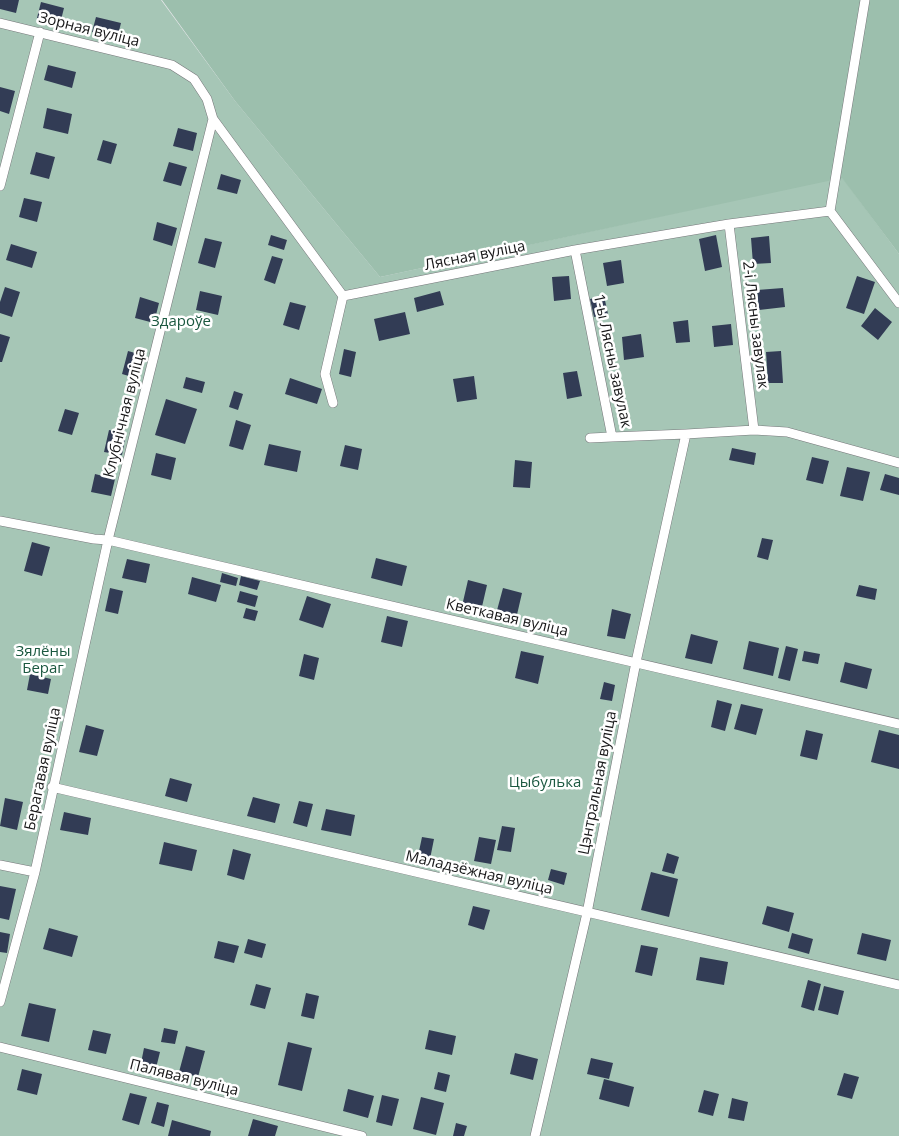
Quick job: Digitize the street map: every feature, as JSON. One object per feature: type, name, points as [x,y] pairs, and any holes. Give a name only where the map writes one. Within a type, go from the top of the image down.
[{"type":"lane","points":[[865,0],[830,210],[899,303]]},
{"type":"lane","name":"Зорная вуліца","points":[[0,23],[172,65],[194,79],[207,99],[213,119]]},
{"type":"lane","points":[[0,186],[40,32]]},
{"type":"lane","points":[[213,119],[343,296],[325,374],[333,403]]},
{"type":"lane","name":"Клубнічная вуліца","points":[[108,540],[213,119]]},
{"type":"lane","name":"Лясная вуліца","points":[[343,296],[575,250],[729,224],[830,210]]},
{"type":"lane","name":"2-і Лясны завулак","points":[[729,224],[754,430]]},
{"type":"lane","name":"1-ы Лясны завулак","points":[[575,250],[612,437],[754,430],[787,432],[899,463]]},
{"type":"lane","name":"Цэнтральная вуліца","points":[[535,1136],[587,913],[636,662],[686,434]]},
{"type":"lane","points":[[590,438],[612,437]]},
{"type":"lane","name":"Кветкавая вуліца","points":[[0,521],[108,540],[899,724]]},
{"type":"lane","name":"Берагавая вуліца","points":[[0,1002],[35,872],[52,787],[108,540]]},
{"type":"lane","name":"Маладзёжная вуліца","points":[[52,787],[899,985]]},
{"type":"lane","points":[[0,865],[35,872]]},
{"type":"lane","name":"Палявая вуліца","points":[[0,1047],[362,1136]]},
{"type":"green space","name":"Цыбулька","points":[[0,0],[161,0],[235,101],[380,277],[842,177],[899,254],[899,1136],[0,1136]]},
{"type":"green space","points":[[162,0],[899,0],[899,254],[842,178],[380,277],[235,101]]},
{"type":"building","points":[[0,0],[19,0],[16,13],[0,9]]},
{"type":"building","points":[[41,2],[64,8],[60,24],[37,18]]},
{"type":"building","points":[[96,17],[121,23],[117,39],[92,32]]},
{"type":"building","points":[[48,65],[76,72],[72,88],[44,80]]},
{"type":"building","points":[[0,87],[15,91],[9,114],[0,111]]},
{"type":"building","points":[[47,108],[72,114],[68,134],[43,128]]},
{"type":"building","points":[[178,128],[197,133],[193,151],[173,146]]},
{"type":"building","points":[[103,140],[117,144],[111,164],[97,160]]},
{"type":"building","points":[[36,152],[55,157],[49,179],[30,174]]},
{"type":"building","points":[[169,162],[187,167],[181,186],[163,181]]},
{"type":"building","points":[[221,174],[241,180],[237,194],[217,189]]},
{"type":"building","points":[[24,198],[42,202],[37,222],[19,217]]},
{"type":"building","points":[[157,222],[177,228],[172,246],[153,240]]},
{"type":"building","points":[[271,235],[287,240],[284,250],[268,245]]},
{"type":"building","points":[[716,235],[722,267],[705,271],[699,239]]},
{"type":"building","points":[[769,236],[771,263],[753,264],[751,238]]},
{"type":"building","points":[[205,238],[222,242],[215,268],[198,263]]},
{"type":"building","points":[[11,244],[37,252],[32,268],[6,260]]},
{"type":"building","points":[[272,256],[283,259],[275,284],[264,280]]},
{"type":"building","points":[[621,260],[624,283],[607,286],[603,263]]},
{"type":"building","points":[[569,276],[571,299],[554,301],[552,277]]},
{"type":"building","points":[[857,276],[875,282],[864,314],[846,308]]},
{"type":"building","points":[[5,287],[20,292],[12,317],[0,313],[0,302]]},
{"type":"building","points":[[783,288],[785,307],[759,310],[757,290]]},
{"type":"building","points":[[200,291],[222,296],[218,315],[196,310]]},
{"type":"building","points":[[440,291],[444,305],[417,312],[414,298]]},
{"type":"building","points":[[604,296],[608,314],[594,317],[590,299]]},
{"type":"building","points":[[140,297],[159,303],[154,323],[135,318]]},
{"type":"building","points":[[290,302],[306,306],[299,330],[283,325]]},
{"type":"building","points":[[875,308],[892,322],[878,340],[861,326]]},
{"type":"building","points":[[405,312],[410,334],[379,341],[374,319]]},
{"type":"building","points":[[688,320],[690,342],[676,343],[673,322]]},
{"type":"building","points":[[731,324],[733,345],[714,347],[712,326]]},
{"type":"building","points":[[0,334],[10,337],[2,362],[0,362]]},
{"type":"building","points":[[641,334],[644,357],[624,360],[622,337]]},
{"type":"building","points":[[344,349],[356,352],[351,377],[339,374]]},
{"type":"building","points":[[128,351],[146,356],[139,379],[122,374]]},
{"type":"building","points":[[781,351],[783,383],[768,383],[766,352]]},
{"type":"building","points":[[577,371],[582,396],[567,399],[563,373]]},
{"type":"building","points":[[474,376],[477,399],[457,402],[453,379]]},
{"type":"building","points":[[186,377],[205,382],[202,393],[183,388]]},
{"type":"building","points":[[290,378],[322,389],[317,404],[285,394]]},
{"type":"building","points":[[234,391],[243,394],[238,410],[229,407]]},
{"type":"building","points":[[166,399],[197,409],[185,444],[155,435]]},
{"type":"building","points":[[65,409],[79,413],[72,435],[58,431]]},
{"type":"building","points":[[236,420],[251,425],[243,450],[229,446]]},
{"type":"building","points":[[109,430],[126,434],[122,455],[104,452]]},
{"type":"building","points":[[269,444],[301,451],[297,472],[264,465]]},
{"type":"building","points":[[345,445],[362,449],[358,470],[340,466]]},
{"type":"building","points":[[732,448],[756,453],[754,465],[729,460]]},
{"type":"building","points":[[156,453],[176,458],[171,480],[151,475]]},
{"type":"building","points":[[812,457],[829,461],[823,484],[806,480]]},
{"type":"building","points":[[515,460],[532,462],[530,488],[513,487]]},
{"type":"building","points":[[847,467],[870,472],[863,501],[840,496]]},
{"type":"building","points":[[95,474],[115,479],[111,496],[91,492]]},
{"type":"building","points":[[885,474],[899,478],[899,495],[880,490]]},
{"type":"building","points":[[762,538],[773,540],[768,560],[757,557]]},
{"type":"building","points":[[32,542],[50,547],[42,576],[24,571]]},
{"type":"building","points":[[376,558],[407,566],[402,586],[371,578]]},
{"type":"building","points":[[127,559],[150,564],[146,583],[122,578]]},
{"type":"building","points":[[222,573],[238,578],[236,586],[220,582]]},
{"type":"building","points":[[241,576],[260,581],[257,590],[239,585]]},
{"type":"building","points":[[192,577],[221,585],[216,602],[188,594]]},
{"type":"building","points":[[468,580],[487,585],[481,611],[462,606]]},
{"type":"building","points":[[859,585],[877,589],[875,600],[856,596]]},
{"type":"building","points":[[110,588],[123,591],[118,614],[105,611]]},
{"type":"building","points":[[503,588],[522,593],[516,619],[496,614]]},
{"type":"building","points":[[240,591],[258,596],[255,607],[237,602]]},
{"type":"building","points":[[307,596],[331,604],[323,628],[299,620]]},
{"type":"building","points":[[246,608],[258,611],[255,621],[243,618]]},
{"type":"building","points":[[612,609],[631,614],[625,639],[607,636]]},
{"type":"building","points":[[387,616],[408,621],[402,647],[381,642]]},
{"type":"building","points":[[691,634],[718,641],[712,664],[685,658]]},
{"type":"building","points":[[749,641],[779,648],[773,676],[743,669]]},
{"type":"building","points":[[786,646],[798,649],[790,681],[778,678]]},
{"type":"building","points":[[521,651],[544,656],[538,684],[515,678]]},
{"type":"building","points":[[804,651],[820,654],[818,664],[802,661]]},
{"type":"building","points":[[304,654],[319,658],[314,680],[299,676]]},
{"type":"building","points":[[845,662],[872,669],[867,689],[840,682]]},
{"type":"building","points":[[30,674],[51,679],[48,694],[27,690]]},
{"type":"building","points":[[604,682],[615,685],[612,701],[600,699]]},
{"type":"building","points":[[717,700],[732,704],[725,731],[711,727]]},
{"type":"building","points":[[741,704],[763,709],[756,735],[734,729]]},
{"type":"building","points":[[86,725],[104,730],[97,756],[79,752]]},
{"type":"building","points":[[806,730],[823,734],[817,760],[800,756]]},
{"type":"building","points":[[879,730],[899,735],[899,769],[871,762]]},
{"type":"building","points":[[170,778],[192,784],[187,802],[165,796]]},
{"type":"building","points":[[253,797],[280,804],[275,823],[247,816]]},
{"type":"building","points":[[5,798],[23,802],[17,830],[0,826]]},
{"type":"building","points":[[299,801],[313,804],[307,827],[293,823]]},
{"type":"building","points":[[326,809],[355,815],[351,836],[321,830]]},
{"type":"building","points":[[64,812],[91,818],[88,835],[60,830]]},
{"type":"building","points":[[502,826],[515,828],[511,852],[497,850]]},
{"type":"building","points":[[422,837],[434,839],[430,859],[418,856]]},
{"type":"building","points":[[479,837],[496,840],[491,864],[474,861]]},
{"type":"building","points":[[164,842],[197,850],[192,871],[159,864]]},
{"type":"building","points":[[233,849],[251,854],[244,880],[227,875]]},
{"type":"building","points":[[667,853],[679,857],[674,874],[662,871]]},
{"type":"building","points":[[551,869],[567,873],[564,885],[548,880]]},
{"type":"building","points":[[651,872],[678,879],[669,917],[641,910]]},
{"type":"building","points":[[0,886],[16,889],[9,920],[0,918]]},
{"type":"building","points":[[473,906],[490,910],[484,930],[468,925]]},
{"type":"building","points":[[767,906],[794,913],[789,932],[762,924]]},
{"type":"building","points":[[49,928],[78,936],[72,957],[43,949]]},
{"type":"building","points":[[0,932],[10,934],[7,953],[0,952]]},
{"type":"building","points":[[792,933],[813,939],[809,954],[788,948]]},
{"type":"building","points":[[862,933],[891,940],[886,961],[857,954]]},
{"type":"building","points":[[248,939],[266,944],[262,958],[244,953]]},
{"type":"building","points":[[218,941],[239,946],[234,963],[214,958]]},
{"type":"building","points":[[641,945],[658,948],[652,976],[635,972]]},
{"type":"building","points":[[700,957],[728,962],[724,985],[696,980]]},
{"type":"building","points":[[808,980],[821,984],[814,1011],[801,1007]]},
{"type":"building","points":[[256,984],[271,988],[265,1009],[250,1005]]},
{"type":"building","points":[[824,986],[844,991],[838,1015],[818,1010]]},
{"type":"building","points":[[306,993],[319,996],[314,1019],[301,1016]]},
{"type":"building","points":[[29,1003],[56,1009],[49,1042],[21,1036]]},
{"type":"building","points":[[164,1028],[178,1031],[175,1044],[161,1042]]},
{"type":"building","points":[[93,1030],[111,1034],[106,1054],[88,1050]]},
{"type":"building","points":[[429,1030],[456,1036],[452,1055],[425,1049]]},
{"type":"building","points":[[288,1042],[312,1048],[302,1091],[278,1085]]},
{"type":"building","points":[[186,1046],[205,1051],[198,1077],[179,1072]]},
{"type":"building","points":[[144,1048],[160,1052],[155,1072],[140,1068]]},
{"type":"building","points":[[515,1053],[538,1059],[533,1080],[510,1074]]},
{"type":"building","points":[[591,1058],[613,1063],[609,1079],[587,1074]]},
{"type":"building","points":[[22,1069],[42,1074],[37,1095],[17,1090]]},
{"type":"building","points":[[438,1072],[450,1075],[446,1092],[434,1089]]},
{"type":"building","points":[[844,1073],[859,1077],[852,1099],[837,1095]]},
{"type":"building","points":[[604,1079],[634,1087],[629,1107],[599,1099]]},
{"type":"building","points":[[348,1089],[374,1096],[368,1118],[343,1111]]},
{"type":"building","points":[[704,1090],[719,1094],[713,1116],[698,1112]]},
{"type":"building","points":[[130,1093],[147,1097],[139,1125],[122,1120]]},
{"type":"building","points":[[382,1095],[399,1099],[392,1126],[376,1122]]},
{"type":"building","points":[[421,1097],[444,1103],[436,1135],[413,1129]]},
{"type":"building","points":[[732,1098],[748,1102],[744,1121],[728,1118]]},
{"type":"building","points":[[157,1102],[169,1105],[164,1127],[151,1123]]},
{"type":"building","points":[[253,1119],[278,1126],[275,1136],[248,1136]]},
{"type":"building","points":[[172,1120],[211,1131],[210,1136],[168,1136]]},
{"type":"building","points":[[456,1123],[467,1126],[464,1136],[453,1136]]},
{"type":"park label","name":"Здароўе","points":[[181,322]]},
{"type":"park label","name":"Зялёны Бераг","points":[[43,660]]}]
